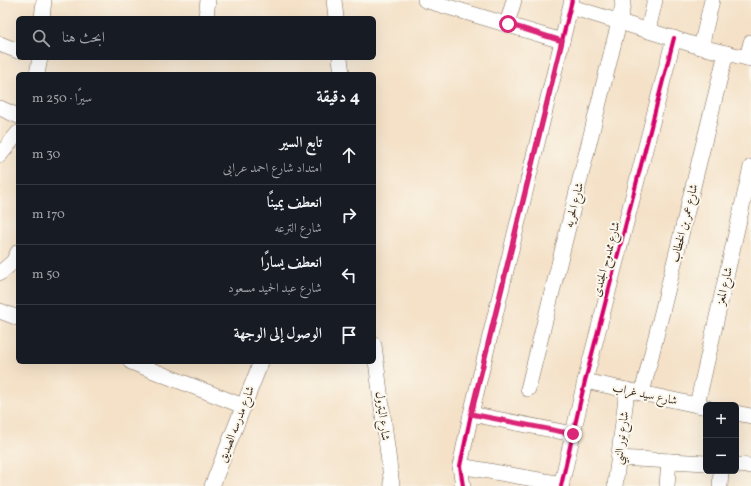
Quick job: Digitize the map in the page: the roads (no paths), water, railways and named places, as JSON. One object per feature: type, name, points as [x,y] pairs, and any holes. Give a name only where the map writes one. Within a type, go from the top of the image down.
[{"type":"street","points":[[206,16],[208,0]]},
{"type":"street","points":[[334,0],[336,16]]},
{"type":"street","points":[[425,0],[446,3],[562,41]]},
{"type":"street","points":[[508,24],[514,0]]},
{"type":"street","name":"شارع الحريه","points":[[528,389],[619,22],[623,5],[622,0]]},
{"type":"street","points":[[648,30],[655,0]]},
{"type":"street","points":[[701,47],[712,0]]},
{"type":"street","points":[[42,1],[42,16]]},
{"type":"street","points":[[463,486],[460,466],[471,414],[572,3],[619,22],[701,47],[749,58],[751,42]]},
{"type":"street","name":"شارع ممدوح الجندى","points":[[562,485],[585,381],[674,38]]},
{"type":"street","points":[[0,44],[16,50]]},
{"type":"street","name":"شارع عمر بن الخطاب","points":[[642,393],[726,53]]},
{"type":"street","points":[[37,72],[39,60]]},
{"type":"street","points":[[340,60],[342,72]]},
{"type":"street","points":[[0,108],[16,115]]},
{"type":"street","points":[[0,156],[16,136]]},
{"type":"street","name":"شارع المعز","points":[[702,406],[751,167]]},
{"type":"street","points":[[0,273],[13,262],[16,256]]},
{"type":"street","points":[[0,310],[16,317]]},
{"type":"street","name":"شارع البترول","points":[[376,361],[392,486]]},
{"type":"street","points":[[136,364],[243,406]]},
{"type":"street","name":"شارع مدرسه الصديق","points":[[216,484],[243,406],[260,364]]},
{"type":"street","name":"شارع سيد غراب","points":[[585,381],[702,406]]},
{"type":"street","name":"شارع نور النبي","points":[[615,486],[627,390]]},
{"type":"street","points":[[471,414],[573,434]]},
{"type":"street","points":[[739,414],[751,416]]},
{"type":"street","points":[[618,458],[703,463]]},
{"type":"street","points":[[667,486],[669,461]]},
{"type":"street","points":[[739,465],[751,466]]},
{"type":"street","points":[[460,466],[562,485]]},
{"type":"street","points":[[720,486],[721,474]]}]
